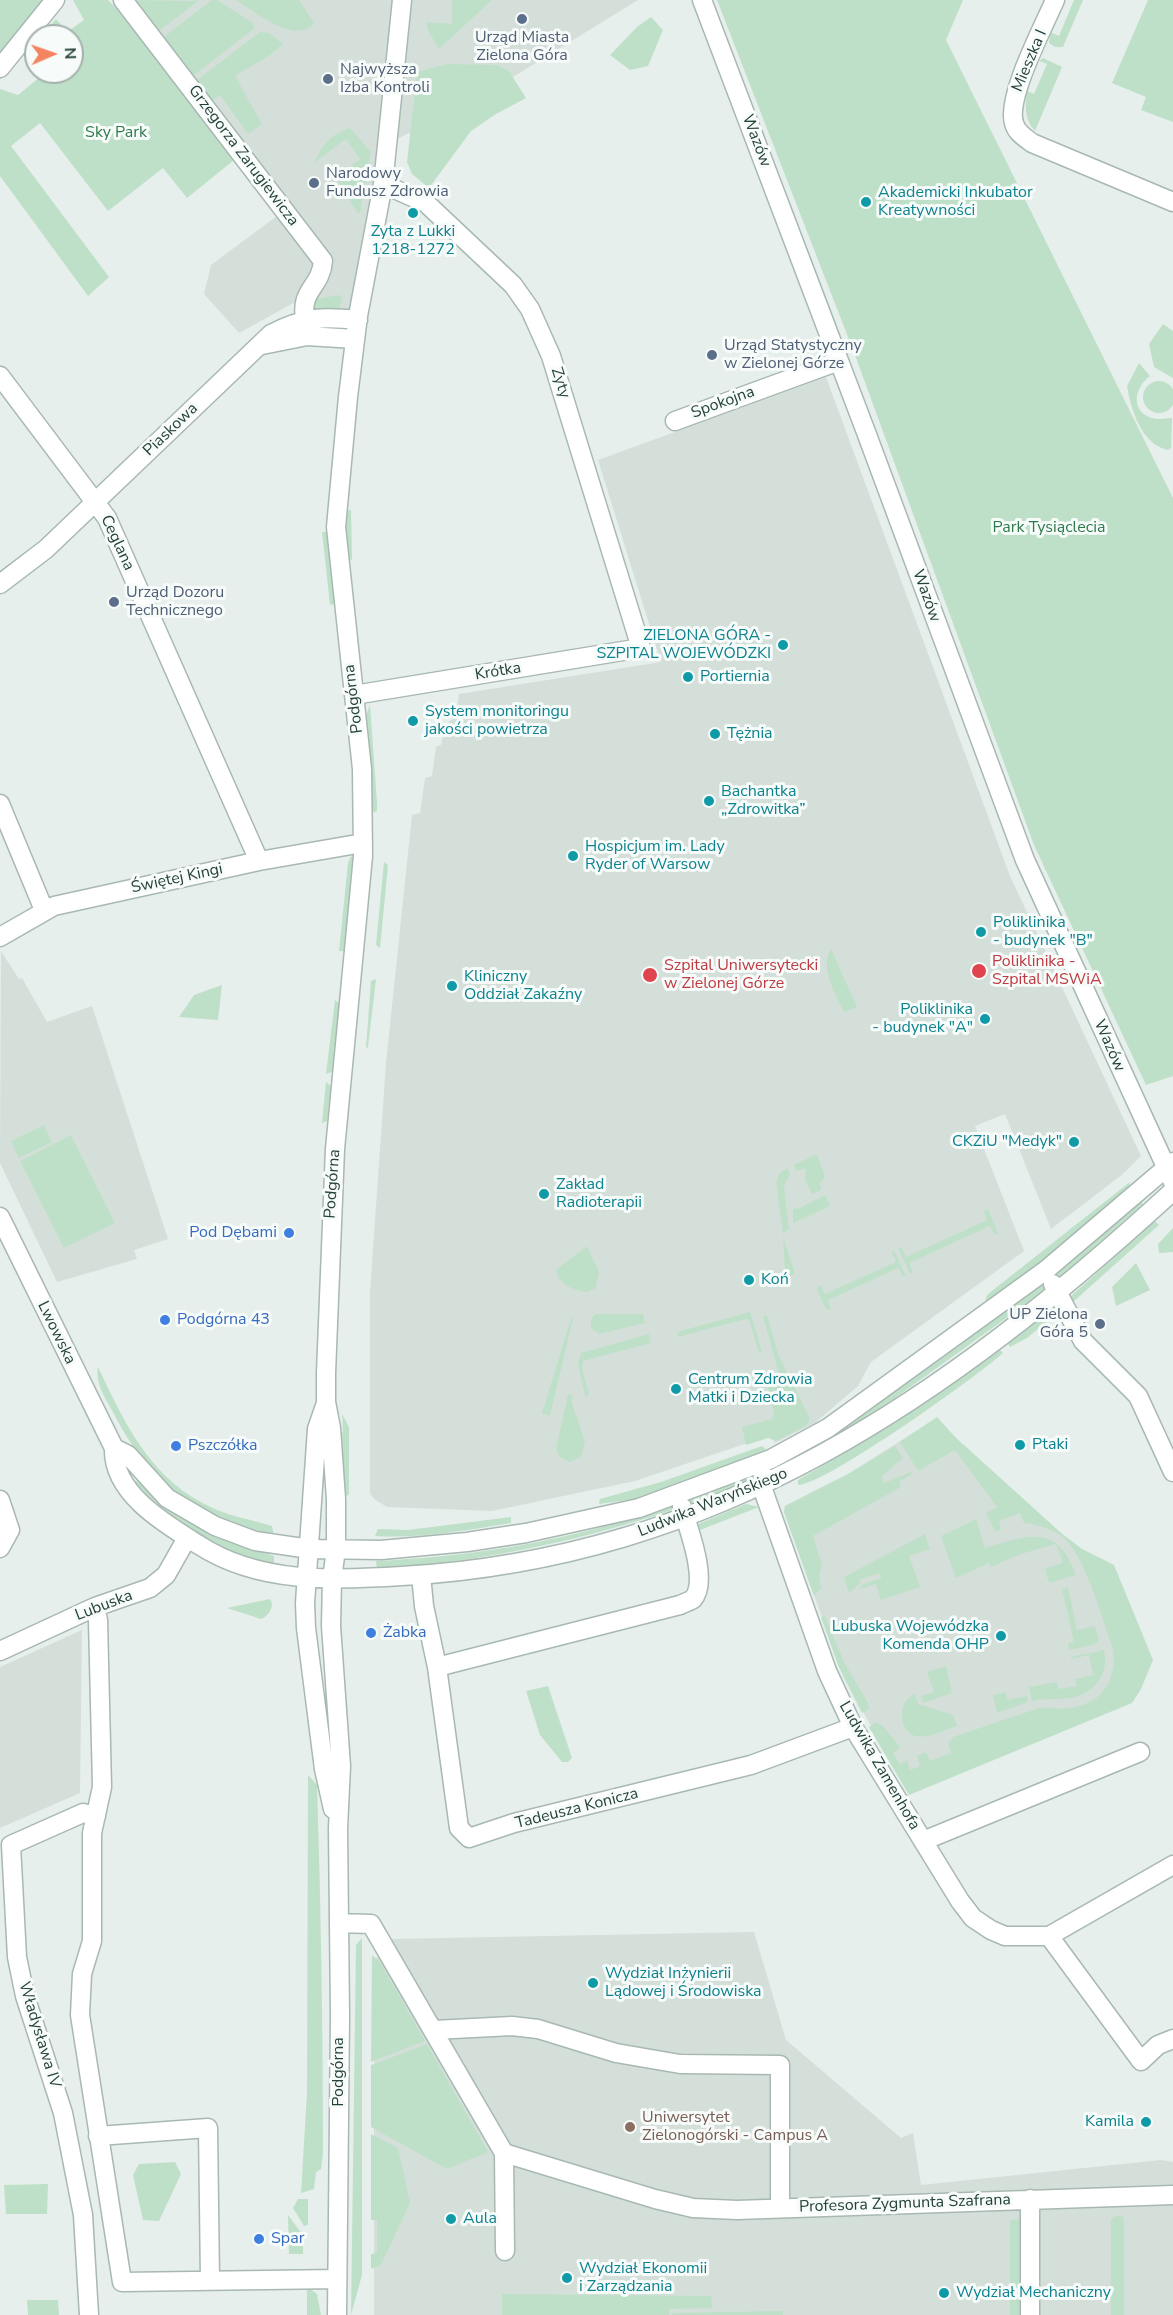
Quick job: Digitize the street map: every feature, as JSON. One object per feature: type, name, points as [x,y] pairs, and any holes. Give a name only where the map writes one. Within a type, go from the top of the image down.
[{"type":"street","points":[[0,68],[56,0]]},
{"type":"street","name":"Grzegorza Zarugiewicza","points":[[123,0],[323,261],[322,275],[306,296],[303,305],[305,318]]},
{"type":"street","name":"Podgórna","points":[[337,2315],[338,1828],[341,1766],[331,1626],[332,1579],[336,1549],[331,1428],[326,1402],[330,1216],[363,843],[362,769],[336,527],[355,339],[383,184],[402,0]]},
{"type":"street","name":"Wazów","points":[[702,0],[1024,860],[1170,1171]]},
{"type":"street","name":"Mieszka I","points":[[1055,0],[1014,97],[1014,123],[1020,134],[1032,143],[1173,202]]},
{"type":"street","name":"Zyty","points":[[383,184],[426,203],[513,285],[530,309],[544,336],[585,460],[641,648]]},
{"type":"street","name":"Piaskowa","points":[[0,584],[46,549],[271,334],[305,318],[333,316],[358,320]]},
{"type":"street","points":[[261,345],[307,336],[355,339]]},
{"type":"street","name":"Spokojna","points":[[675,421],[839,361]]},
{"type":"street","name":"Ceglana","points":[[0,376],[107,518],[259,861]]},
{"type":"street","name":"Krótka","points":[[354,695],[641,648]]},
{"type":"street","points":[[0,804],[44,910]]},
{"type":"street","name":"Świętej Kingi","points":[[0,937],[44,910],[259,861],[363,843]]},
{"type":"street","name":"Ludwika Waryńskiego","points":[[310,1549],[414,1548],[526,1533],[639,1508],[771,1460],[828,1428],[866,1402],[1046,1270],[1170,1171]]},
{"type":"street","name":"Ludwika Waryńskiego","points":[[308,1579],[421,1575],[530,1561],[633,1536],[762,1487],[876,1424],[1057,1293],[1173,1191]]},
{"type":"street","name":"Lwowska","points":[[0,1217],[5,1242],[114,1448],[113,1464],[125,1484],[157,1517],[207,1551],[254,1569],[308,1579]]},
{"type":"street","points":[[1046,1270],[1083,1341],[1138,1396],[1173,1472]]},
{"type":"street","name":"Podgórna","points":[[326,1402],[317,1429],[306,1628],[324,1769],[338,1828]]},
{"type":"street","name":"Lwowska","points":[[114,1448],[128,1455],[167,1498],[215,1527],[255,1541],[310,1549]]},
{"type":"street","points":[[762,1487],[763,1473],[771,1460]]},
{"type":"street","name":"Ludwika Zamenhofa","points":[[762,1487],[827,1671],[854,1727],[923,1841],[974,1918],[991,1930],[1005,1936],[1049,1936],[1173,1865]]},
{"type":"street","points":[[437,1667],[668,1608],[693,1599],[699,1587],[699,1571],[679,1494]]},
{"type":"street","points":[[0,1500],[10,1530],[0,1548]]},
{"type":"street","name":"Lubuska","points":[[0,1651],[94,1607],[158,1583],[187,1538]]},
{"type":"street","points":[[442,1573],[467,1542]]},
{"type":"street","name":"Tadeusza Konicza","points":[[421,1575],[424,1606],[437,1667],[459,1828],[469,1838],[514,1823],[751,1765],[854,1727]]},
{"type":"street","points":[[94,1607],[98,1620],[102,1787],[92,1841],[92,1941],[82,1974],[80,2015],[122,2282],[337,2279]]},
{"type":"street","name":"Ludwika Zamenhofa","points":[[923,1841],[1140,1752]]},
{"type":"street","name":"Władysława IV","points":[[89,2315],[83,2216],[63,2113],[25,1996],[17,1957],[11,1845],[82,1813],[96,1815]]},
{"type":"street","points":[[339,1923],[371,1924],[504,2153],[505,2251]]},
{"type":"street","points":[[1049,1936],[1141,2061],[1158,2045],[1173,2039]]},
{"type":"street","name":"Profesora Zygmunta Szafrana","points":[[434,2030],[512,2026],[538,2029],[616,2053],[680,2064],[780,2065],[780,2208]]},
{"type":"street","points":[[98,2136],[208,2127],[210,2280]]},
{"type":"street","name":"Profesora Zygmunta Szafrana","points":[[504,2153],[693,2208],[780,2208],[1173,2195]]},
{"type":"street","name":"Profesora Zygmunta Szafrana","points":[[1030,2199],[1030,2315]]},
{"type":"shaded area","points":[[131,0],[638,0],[461,109],[388,143],[358,316],[297,301],[239,333],[204,294],[211,265],[285,210]]},
{"type":"shaded area","name":"Szpital Uniwersytecki w Zielonej Górze","points":[[826,377],[1010,876],[1141,1156],[1123,1174],[1051,1229],[1005,1114],[975,1126],[1024,1251],[871,1362],[858,1386],[816,1422],[775,1443],[771,1435],[635,1481],[492,1511],[387,1507],[374,1499],[370,1493],[370,1292],[386,1063],[412,815],[420,813],[425,778],[432,776],[436,747],[441,745],[445,725],[456,716],[459,694],[661,662],[598,460]]},
{"type":"shaded area","points":[[1,951],[19,979],[22,978],[47,1022],[92,1006],[168,1239],[134,1250],[137,1259],[57,1282],[0,1163]]},
{"type":"shaded area","points":[[935,1419],[1081,1551],[1137,1692],[905,1786],[844,1678],[784,1512],[785,1506],[848,1474]]},
{"type":"shaded area","points":[[82,1630],[80,1793],[0,1828],[0,1667]]},
{"type":"shaded area","name":"Uniwersytet Zielonogórski - Campus A","points":[[754,1932],[786,2040],[901,2138],[913,2133],[921,2185],[1161,2160],[1173,2162],[1173,2315],[374,2315],[374,1961],[392,1939]]},
{"type":"green space","points":[[0,0],[46,0],[27,24],[24,24],[24,27],[0,57]]},
{"type":"green space","name":"Sky Park","points":[[73,0],[108,0],[234,160],[187,198],[163,168],[108,211],[40,123],[11,146],[109,277],[88,296],[0,176],[0,89],[18,95],[31,84],[84,84],[84,24],[78,24],[84,20]]},
{"type":"green space","points":[[131,0],[192,1],[200,0],[156,33]]},
{"type":"green space","points":[[212,0],[217,0],[253,23],[255,28],[190,78],[161,39]]},
{"type":"green space","points":[[236,0],[299,0],[314,23],[306,29],[297,31],[286,29]]},
{"type":"green space","points":[[452,0],[492,0],[439,49],[427,29],[427,22],[452,24]]},
{"type":"green space","name":"Park Tysiąclecia","points":[[717,0],[963,0],[946,40],[1173,498],[1173,1076],[1146,1085],[1034,845],[855,355]]},
{"type":"green space","points":[[1074,0],[1083,0],[1063,47],[1055,47],[1049,43],[1050,32],[1059,36]]},
{"type":"green space","points":[[1148,0],[1173,0],[1173,122],[1141,110],[1146,97],[1112,83]]},
{"type":"green space","points":[[712,1],[836,323],[851,368],[709,2]]},
{"type":"green space","points":[[651,17],[663,30],[648,66],[630,70],[610,55],[637,27]]},
{"type":"green space","points":[[260,32],[269,33],[283,44],[235,76],[262,124],[248,134],[220,95],[209,103],[193,83]]},
{"type":"green space","points":[[1043,58],[1062,67],[1035,131],[1027,117],[1026,97],[1027,91],[1034,94],[1047,64],[1039,61]]},
{"type":"green space","points":[[447,64],[497,65],[509,71],[526,98],[471,131],[429,188],[412,174],[407,162],[417,72]]},
{"type":"green space","points":[[350,128],[371,152],[358,214],[336,178],[360,159],[346,139],[314,163],[328,141]]},
{"type":"green space","points":[[339,295],[342,298],[339,310],[320,312],[311,307],[309,300]]},
{"type":"green space","points":[[1163,324],[1173,331],[1173,378],[1154,367],[1149,344]]},
{"type":"green space","points":[[1139,363],[1150,376],[1138,392],[1137,405],[1145,415],[1152,418],[1172,418],[1171,448],[1168,450],[1159,447],[1145,434],[1131,405],[1127,386]]},
{"type":"green space","points":[[1159,381],[1170,386],[1175,397],[1170,408],[1159,413],[1148,408],[1143,397],[1148,386]]},
{"type":"green space","points":[[351,510],[352,560],[345,558],[344,511]]},
{"type":"green space","points":[[322,532],[330,532],[336,603],[330,605]]},
{"type":"green space","points":[[370,705],[377,803],[377,811],[372,813],[365,718]]},
{"type":"green space","points":[[351,856],[354,859],[347,948],[339,951],[348,863]]},
{"type":"green space","points":[[384,862],[388,865],[380,948],[376,945]]},
{"type":"green space","points":[[831,949],[857,1007],[844,1012],[828,973],[828,957]]},
{"type":"green space","points":[[376,979],[368,1047],[366,1048],[371,981]]},
{"type":"green space","points":[[222,985],[218,1020],[179,1017],[194,995]]},
{"type":"green space","points":[[335,1000],[340,1004],[332,1072],[326,1074]]},
{"type":"green space","points":[[326,1082],[331,1086],[327,1121],[322,1123]]},
{"type":"green space","points":[[44,1125],[52,1142],[19,1158],[11,1141]]},
{"type":"green space","points":[[71,1135],[115,1223],[64,1248],[20,1161]]},
{"type":"green space","points":[[817,1154],[825,1177],[820,1183],[821,1190],[812,1194],[805,1180],[806,1168],[796,1171],[794,1165]]},
{"type":"green space","points":[[787,1168],[790,1174],[784,1185],[789,1229],[783,1233],[776,1182],[779,1174]]},
{"type":"green space","points":[[1130,1182],[1129,1186],[1044,1261],[988,1301],[985,1300],[988,1294]]},
{"type":"green space","points":[[825,1195],[830,1206],[793,1223],[793,1209],[800,1208]]},
{"type":"green space","points":[[1139,1199],[1143,1204],[1048,1288],[895,1398],[844,1431],[844,1428],[1056,1272]]},
{"type":"green space","points":[[986,1209],[989,1211],[998,1234],[994,1234],[990,1226],[909,1263],[913,1272],[910,1274],[898,1248],[902,1248],[906,1257],[987,1220],[984,1212]]},
{"type":"green space","points":[[1155,1221],[1159,1225],[1073,1302],[1071,1296]]},
{"type":"green space","points":[[1173,1228],[1173,1252],[1159,1253],[1158,1244]]},
{"type":"green space","points":[[783,1237],[794,1270],[794,1274],[789,1276],[785,1274]]},
{"type":"green space","points":[[587,1246],[599,1272],[596,1288],[587,1292],[567,1286],[560,1279],[556,1270]]},
{"type":"green space","points":[[894,1250],[906,1276],[903,1276],[898,1268],[828,1300],[831,1310],[826,1309],[817,1290],[818,1286],[821,1286],[825,1294],[896,1262],[892,1252]]},
{"type":"green space","points":[[1136,1263],[1150,1290],[1116,1306],[1112,1287]]},
{"type":"green space","points":[[750,1312],[762,1352],[759,1353],[750,1322],[746,1319],[678,1337],[677,1332]]},
{"type":"green space","points":[[1049,1312],[1057,1313],[1027,1338],[1010,1347],[1007,1342]]},
{"type":"green space","points":[[595,1314],[643,1314],[645,1323],[599,1334],[591,1328],[591,1319]]},
{"type":"green space","points":[[767,1315],[778,1354],[810,1419],[806,1426],[776,1441],[768,1438],[746,1445],[742,1427],[772,1419],[774,1412],[767,1385],[781,1381],[763,1316]]},
{"type":"green space","points":[[572,1316],[573,1318],[550,1416],[542,1413]]},
{"type":"green space","points":[[649,1334],[651,1343],[583,1361],[582,1368],[589,1395],[585,1396],[578,1364],[581,1353]]},
{"type":"green space","points":[[999,1349],[1003,1353],[901,1428],[838,1468],[798,1485],[798,1480],[895,1423]]},
{"type":"green space","points":[[98,1367],[119,1410],[143,1450],[174,1484],[193,1498],[215,1509],[272,1526],[274,1535],[222,1522],[178,1496],[159,1478],[127,1437],[105,1397],[98,1380]]},
{"type":"green space","points":[[568,1394],[572,1395],[571,1400],[585,1442],[581,1457],[569,1462],[560,1457],[556,1450]]},
{"type":"green space","points":[[342,1414],[349,1427],[349,1494],[343,1499],[338,1444],[343,1431]]},
{"type":"green space","points":[[937,1417],[956,1438],[1061,1533],[1082,1549],[1114,1565],[1153,1660],[1141,1689],[1132,1703],[909,1795],[869,1727],[876,1722],[883,1726],[900,1747],[893,1753],[900,1764],[907,1760],[910,1770],[920,1766],[917,1756],[926,1752],[930,1761],[951,1753],[948,1744],[953,1737],[1037,1709],[1070,1708],[1091,1701],[1105,1689],[1110,1680],[1114,1660],[1113,1649],[1099,1606],[1086,1574],[1072,1547],[1064,1538],[1045,1528],[1024,1523],[1020,1513],[999,1521],[1001,1530],[995,1531],[986,1513],[997,1507],[955,1450],[918,1471],[900,1442]]},
{"type":"green space","points":[[762,1446],[769,1452],[641,1498],[599,1504],[600,1499],[661,1482]]},
{"type":"green space","points":[[895,1446],[903,1458],[881,1477],[884,1483],[911,1472],[912,1474],[899,1482],[901,1487],[813,1536],[822,1565],[819,1575],[821,1588],[814,1596],[784,1512],[785,1506],[848,1474]]},
{"type":"green space","points":[[757,1474],[756,1479],[710,1497],[617,1527],[570,1539],[475,1558],[377,1569],[376,1561],[501,1549],[562,1537],[623,1521]]},
{"type":"green space","points":[[132,1480],[140,1482],[160,1502],[206,1531],[274,1556],[274,1564],[233,1553],[196,1534],[162,1509]]},
{"type":"green space","points":[[746,1504],[759,1507],[695,1532],[696,1525]]},
{"type":"green space","points":[[511,1517],[511,1523],[460,1531],[392,1537],[375,1536],[378,1529],[408,1530]]},
{"type":"green space","points":[[976,1519],[985,1548],[1027,1537],[1039,1537],[1056,1544],[1021,1554],[991,1567],[989,1563],[956,1578],[941,1536]]},
{"type":"green space","points":[[925,1534],[930,1549],[909,1556],[920,1587],[881,1600],[876,1584],[858,1590],[863,1584],[881,1578],[880,1573],[859,1580],[860,1584],[849,1593],[844,1577]]},
{"type":"green space","points":[[1056,1545],[1068,1558],[1076,1575],[1049,1583],[1045,1569],[1063,1562]]},
{"type":"green space","points":[[1068,1587],[1077,1630],[1095,1626],[1099,1640],[1096,1644],[1069,1650],[1068,1643],[1074,1642],[1062,1589]]},
{"type":"green space","points":[[270,1599],[272,1605],[270,1610],[261,1619],[227,1608]]},
{"type":"green space","points":[[825,1616],[844,1662],[868,1703],[869,1709],[862,1713],[838,1665],[821,1617]]},
{"type":"green space","points":[[1104,1650],[1105,1667],[1102,1675],[1098,1682],[1086,1692],[1070,1698],[1032,1701],[1029,1687],[1057,1682],[1059,1689],[1077,1686],[1075,1679],[1093,1675],[1089,1655],[1071,1659],[1071,1657]]},
{"type":"green space","points":[[946,1666],[952,1693],[923,1703],[921,1696],[934,1692],[927,1672]]},
{"type":"green space","points":[[548,1686],[572,1758],[568,1762],[562,1762],[540,1735],[526,1691]]},
{"type":"green space","points":[[1006,1692],[1007,1700],[1027,1696],[1028,1702],[997,1713],[993,1695]]},
{"type":"green space","points":[[915,1694],[918,1704],[953,1715],[957,1726],[920,1737],[910,1733],[903,1723],[902,1709],[909,1698]]},
{"type":"green space","points":[[308,1775],[317,1785],[322,1969],[323,2153],[321,2169],[316,2172],[314,2189],[301,2193],[307,2093]]},
{"type":"green space","points":[[362,1938],[362,2275],[351,2315],[356,1945]]},
{"type":"green space","points":[[372,1955],[380,1962],[425,2041],[371,2062]]},
{"type":"green space","points":[[427,2044],[488,2152],[447,2169],[371,2127],[371,2065]]},
{"type":"green space","points":[[371,2134],[398,2148],[410,2203],[381,2265],[371,2269],[371,2254],[377,2253],[377,2220],[371,2220]]},
{"type":"green space","points":[[175,2162],[181,2174],[159,2221],[143,2220],[133,2175],[139,2164]]},
{"type":"green space","points":[[48,2184],[47,2214],[6,2214],[4,2185]]},
{"type":"green space","points":[[298,2199],[308,2199],[308,2225],[304,2226],[293,2208]]},
{"type":"green space","points":[[288,2215],[303,2235],[303,2254],[289,2254]]},
{"type":"green space","points":[[1118,2215],[1123,2217],[1124,2223],[1124,2315],[1111,2315],[1111,2219]]},
{"type":"green space","points":[[1023,2218],[1025,2315],[1010,2315],[1010,2221]]},
{"type":"green space","points":[[307,2287],[317,2294],[321,2315],[307,2315]]},
{"type":"green space","points":[[502,2294],[711,2296],[712,2308],[669,2309],[669,2315],[502,2315]]},
{"type":"green space","points":[[27,2300],[58,2300],[59,2315],[28,2315]]},
{"type":"green space","points":[[783,2311],[783,2315],[672,2315],[672,2313]]},
{"type":"place","name":"Urząd Miasta Zielona Góra","points":[[522,19]]},
{"type":"place","name":"Najwyższa Izba Kontroli","points":[[328,79]]},
{"type":"place","name":"Narodowy Fundusz Zdrowia","points":[[314,183]]},
{"type":"place","name":"Akademicki Inkubator Kreatywności","points":[[866,202]]},
{"type":"place","name":"Zyta z Lukki 1218-1272","points":[[413,213]]},
{"type":"place","name":"Urząd Statystyczny w Zielonej Górze","points":[[712,355]]},
{"type":"place","name":"Urząd Dozoru Technicznego","points":[[114,602]]},
{"type":"place","name":"ZIELONA GÓRA - SZPITAL WOJEWÓDZKI","points":[[783,645]]},
{"type":"place","name":"Portiernia","points":[[688,677]]},
{"type":"place","name":"System monitoringu jakości powietrza","points":[[413,721]]},
{"type":"place","name":"Tężnia","points":[[715,734]]},
{"type":"place","name":"Bachantka „Zdrowitka”","points":[[709,801]]},
{"type":"place","name":"Hospicjum im. Lady Ryder of Warsow","points":[[573,856]]},
{"type":"place","name":"Poliklinika - budynek \"B\"","points":[[981,932]]},
{"type":"place","name":"Poliklinika - Szpital MSWiA","points":[[979,971]]},
{"type":"place","name":"Szpital Uniwersytecki w Zielonej Górze","points":[[650,975]]},
{"type":"place","name":"Kliniczny Oddział Zakaźny","points":[[452,986]]},
{"type":"place","name":"Poliklinika - budynek \"A\"","points":[[985,1019]]},
{"type":"place","name":"CKZiU \"Medyk\"","points":[[1074,1142]]},
{"type":"place","name":"Zakład Radioterapii","points":[[544,1194]]},
{"type":"place","name":"Pod Dębami","points":[[289,1233]]},
{"type":"place","name":"Koń","points":[[749,1280]]},
{"type":"place","name":"Podgórna 43","points":[[165,1320]]},
{"type":"place","name":"UP Zielona Góra 5","points":[[1100,1324]]},
{"type":"place","name":"Centrum Zdrowia Matki i Dziecka","points":[[676,1389]]},
{"type":"place","name":"Ptaki","points":[[1020,1445]]},
{"type":"place","name":"Pszczółka","points":[[176,1446]]},
{"type":"place","name":"Żabka","points":[[371,1633]]},
{"type":"place","name":"Lubuska Wojewódzka Komenda OHP","points":[[1001,1636]]},
{"type":"place","name":"Wydział Inżynierii Lądowej i Środowiska","points":[[593,1983]]},
{"type":"place","name":"Kamila","points":[[1146,2122]]},
{"type":"place","name":"Uniwersytet Zielonogórski - Campus A","points":[[630,2127]]},
{"type":"place","name":"Aula","points":[[451,2219]]},
{"type":"place","name":"Spar","points":[[259,2239]]},
{"type":"place","name":"Wydział Ekonomii i Zarządzania","points":[[567,2278]]},
{"type":"place","name":"Wydział Mechaniczny","points":[[944,2293]]}]
